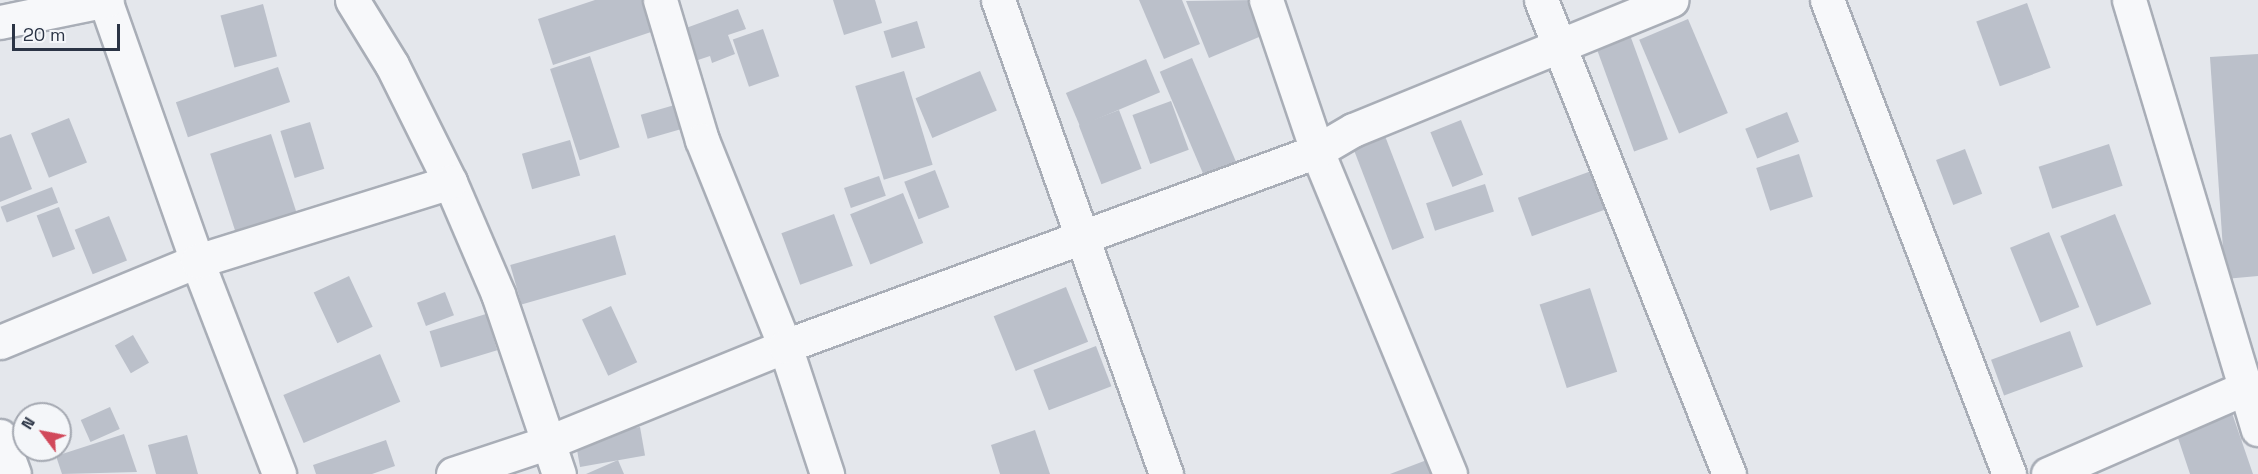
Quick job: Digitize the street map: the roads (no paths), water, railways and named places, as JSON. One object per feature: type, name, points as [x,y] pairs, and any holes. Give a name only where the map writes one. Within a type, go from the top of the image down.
[{"type":"street","points":[[0,22],[106,0],[197,261],[279,474]]},
{"type":"street","points":[[352,0],[392,65],[450,182],[498,294],[560,474]]},
{"type":"street","points":[[660,0],[702,140],[785,346],[826,474]]},
{"type":"street","points":[[998,0],[1166,474]]},
{"type":"street","points":[[1266,0],[1317,151],[1450,474]]},
{"type":"street","points":[[1541,0],[1729,474]]},
{"type":"street","points":[[453,474],[549,442],[785,346],[1317,151],[1353,130],[1672,0]]},
{"type":"street","points":[[1827,0],[2009,474]]},
{"type":"street","points":[[2129,0],[2244,389],[2258,429]]},
{"type":"street","points":[[0,342],[197,261],[450,182]]},
{"type":"street","points":[[2048,474],[2244,389]]},
{"type":"street","points":[[0,436],[14,474]]}]
